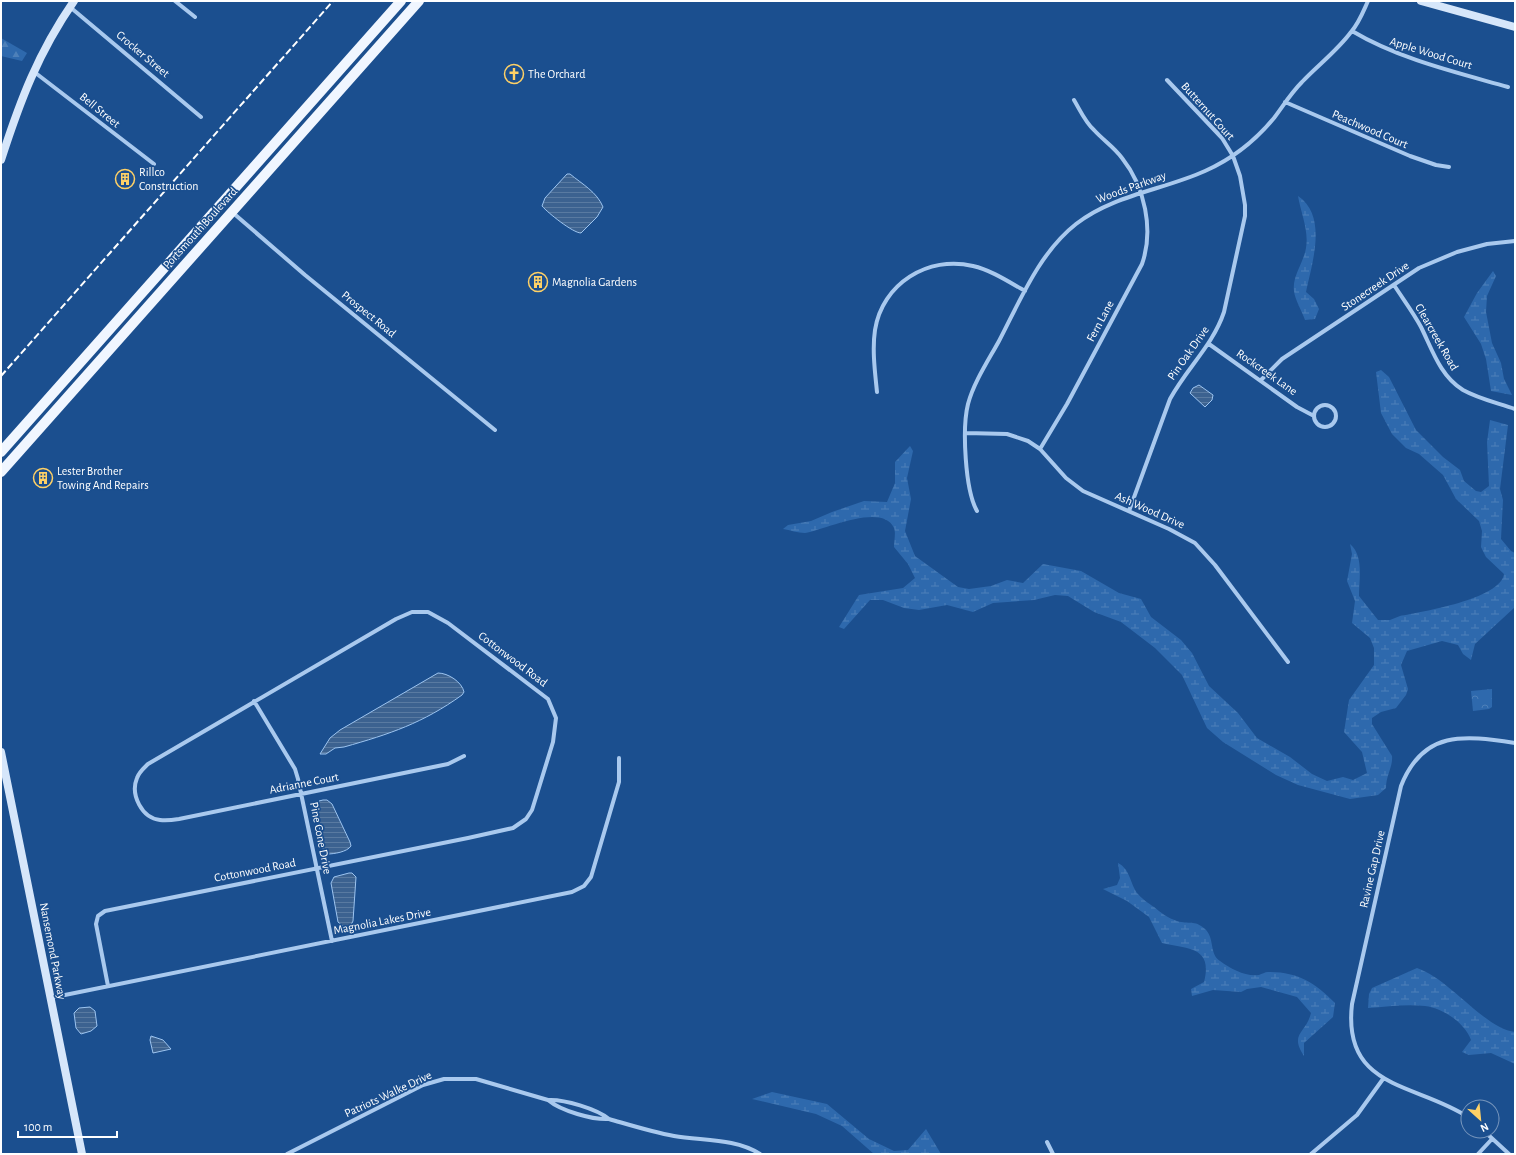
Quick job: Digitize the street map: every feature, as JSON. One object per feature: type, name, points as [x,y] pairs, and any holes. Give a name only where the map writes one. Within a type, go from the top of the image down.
[{"type":"main road","name":"Portsmouth Boulevard","points":[[1,452],[401,1]]},
{"type":"main road","name":"Portsmouth Boulevard","points":[[1,472],[419,1]]},
{"type":"main road","points":[[1421,1],[1515,27]]},
{"type":"main road","points":[[1,160],[33,70],[45,47],[72,4]]},
{"type":"main road","name":"Nansemond Parkway","points":[[1,752],[82,1154]]},
{"type":"street","points":[[175,1],[195,17]]},
{"type":"street","name":"Woods Parkway","points":[[977,511],[969,488],[966,433],[966,415],[972,392],[1043,259],[1074,226],[1099,209],[1204,172],[1233,156],[1257,136],[1301,82],[1352,31],[1368,1]]},
{"type":"street","name":"Crocker Street","points":[[72,4],[201,117]]},
{"type":"street","name":"Apple Wood Court","points":[[1352,31],[1373,44],[1394,52],[1508,87]]},
{"type":"street","name":"Bell Street","points":[[33,70],[154,164]]},
{"type":"street","points":[[334,76],[345,84]]},
{"type":"street","name":"Butternut Court","points":[[1167,80],[1222,138],[1233,156]]},
{"type":"street","name":"Fern Lane","points":[[1040,449],[1067,404],[1142,264],[1148,242],[1148,231],[1140,194],[1124,159],[1093,129],[1074,100]]},
{"type":"street","name":"Peachwood Court","points":[[1285,102],[1410,156],[1436,165],[1449,167]]},
{"type":"street","name":"Pin Oak Drive","points":[[1129,511],[1170,399],[1187,370],[1209,344],[1220,326],[1245,216],[1245,193],[1233,156]]},
{"type":"street","name":"Prospect Road","points":[[224,200],[233,210],[305,275],[495,430]]},
{"type":"street","name":"Stonecreek Drive","points":[[1261,380],[1282,359],[1419,268],[1456,252],[1487,244],[1515,241]]},
{"type":"street","points":[[877,392],[874,339],[877,321],[886,300],[892,292],[912,275],[941,264],[963,264],[983,269],[1025,291]]},
{"type":"street","name":"Clearcreek Road","points":[[1394,285],[1420,326],[1442,370],[1449,380],[1462,389],[1475,395],[1515,409]]},
{"type":"street","points":[[116,322],[127,330]]},
{"type":"street","name":"Rockcreek Lane","points":[[1209,344],[1298,407],[1314,416]]},
{"type":"street","points":[[1323,406],[1330,407],[1335,416],[1333,423],[1324,427],[1318,424],[1314,416],[1317,409],[1323,406]]},
{"type":"street","name":"Ash Wood Drive","points":[[966,433],[1007,434],[1028,441],[1040,449],[1074,485],[1086,492],[1188,538],[1203,550],[1288,662]]},
{"type":"street","name":"Cottonwood Road","points":[[108,986],[96,924],[98,916],[105,910],[468,838],[513,828],[521,824],[530,814],[542,780],[556,726],[554,710],[548,699],[475,643],[434,614],[421,611],[408,613],[396,618],[254,701],[143,768],[136,780],[136,795],[141,807],[147,814]]},
{"type":"street","name":"Pine Cone Drive","points":[[254,701],[295,769],[302,794],[332,941]]},
{"type":"street","name":"Ravine Gap Drive","points":[[1460,1114],[1383,1080],[1371,1070],[1357,1050],[1351,1028],[1350,1017],[1355,988],[1396,806],[1407,771],[1421,753],[1443,741],[1467,739],[1515,743]]},
{"type":"street","name":"Adrianne Court","points":[[147,814],[161,820],[172,820],[448,764],[464,756]]},
{"type":"street","name":"Magnolia Lakes Drive","points":[[50,998],[565,895],[580,889],[591,876],[600,850],[619,782],[619,758]]},
{"type":"street","name":"Patriots Walke Drive","points":[[288,1154],[416,1088],[444,1079],[476,1079],[548,1100],[557,1100],[602,1113],[608,1119]]},
{"type":"street","points":[[1311,1154],[1357,1115],[1383,1080]]},
{"type":"street","name":"Patriots Walke Drive","points":[[548,1100],[555,1106],[600,1120],[608,1119],[672,1136],[745,1146],[760,1154]]},
{"type":"street","points":[[1478,1154],[1492,1139],[1509,1154]]},
{"type":"street","points":[[1047,1142],[1053,1154]]},
{"type":"green space","points":[[1,38],[27,53],[22,61],[1,56]]},
{"type":"green space","points":[[1298,196],[1307,205],[1313,215],[1316,241],[1312,268],[1306,292],[1314,299],[1319,309],[1315,319],[1305,320],[1294,291],[1296,274],[1305,253],[1307,242],[1306,229]]},
{"type":"green space","points":[[1493,271],[1496,276],[1487,296],[1486,312],[1492,343],[1501,363],[1504,379],[1512,395],[1491,391],[1486,359],[1481,344],[1464,317],[1477,293]]},
{"type":"green space","points":[[1381,370],[1389,377],[1416,430],[1443,457],[1460,470],[1464,481],[1476,491],[1481,492],[1489,486],[1487,442],[1490,420],[1508,425],[1500,489],[1503,500],[1501,539],[1511,551],[1515,553],[1515,607],[1475,644],[1471,660],[1463,654],[1458,645],[1442,641],[1407,651],[1401,665],[1408,689],[1406,695],[1396,708],[1381,712],[1372,718],[1372,724],[1392,756],[1386,788],[1378,795],[1350,799],[1298,785],[1276,775],[1223,742],[1207,728],[1182,675],[1155,648],[1121,622],[1094,612],[1068,596],[1055,595],[1034,600],[993,603],[973,612],[947,605],[919,610],[904,608],[883,600],[870,600],[844,629],[839,627],[859,595],[903,588],[915,578],[908,564],[894,547],[894,528],[888,521],[878,517],[866,517],[805,533],[783,529],[788,525],[811,521],[864,501],[887,502],[895,483],[895,462],[910,446],[913,451],[907,478],[911,499],[905,531],[915,556],[958,587],[969,589],[991,586],[1007,580],[1023,583],[1043,564],[1081,571],[1119,593],[1141,599],[1151,617],[1181,640],[1192,653],[1209,686],[1238,713],[1257,738],[1290,757],[1312,774],[1327,781],[1343,777],[1353,780],[1367,773],[1362,752],[1344,732],[1349,700],[1374,665],[1374,648],[1370,638],[1352,623],[1355,601],[1347,581],[1352,554],[1350,544],[1359,561],[1359,596],[1378,620],[1390,620],[1400,616],[1459,603],[1489,591],[1500,583],[1504,574],[1486,557],[1481,547],[1482,531],[1479,521],[1456,499],[1443,475],[1419,454],[1406,448],[1392,434],[1381,413],[1376,372]]},
{"type":"green space","points":[[1492,689],[1492,707],[1489,709],[1473,711],[1471,691]]},
{"type":"green space","points":[[1118,863],[1127,872],[1140,897],[1162,913],[1177,921],[1198,924],[1205,929],[1210,937],[1214,954],[1224,964],[1239,972],[1249,975],[1279,972],[1297,976],[1320,989],[1335,1003],[1333,1017],[1304,1043],[1304,1056],[1298,1043],[1298,1038],[1309,1020],[1311,1013],[1297,997],[1261,987],[1247,989],[1241,992],[1213,990],[1192,996],[1191,989],[1204,982],[1206,971],[1205,962],[1202,956],[1190,949],[1162,943],[1149,917],[1127,901],[1103,889],[1117,885],[1120,878]]},
{"type":"green space","points":[[1417,968],[1442,982],[1492,1022],[1504,1029],[1515,1032],[1515,1064],[1491,1053],[1469,1055],[1462,1052],[1471,1040],[1464,1028],[1459,1022],[1446,1013],[1432,1007],[1403,1005],[1368,1008],[1369,994],[1372,988]]},
{"type":"green space","points":[[772,1092],[827,1104],[869,1139],[894,1151],[908,1150],[926,1129],[941,1154],[874,1154],[842,1126],[816,1114],[752,1099]]},
{"type":"shaded area","points":[[567,174],[570,174],[589,189],[597,197],[603,207],[597,217],[581,233],[572,230],[555,218],[542,206],[545,198]]},
{"type":"shaded area","points":[[1199,385],[1213,395],[1212,400],[1205,407],[1190,393],[1193,388]]},
{"type":"shaded area","points":[[438,673],[442,673],[458,682],[463,688],[464,692],[462,695],[434,713],[406,727],[361,742],[335,748],[326,754],[320,754],[330,738],[340,730]]},
{"type":"shaded area","points":[[327,800],[332,804],[350,842],[351,846],[349,848],[337,853],[327,854],[323,849],[316,806],[319,801]]},
{"type":"shaded area","points":[[352,873],[356,877],[353,921],[351,925],[345,928],[338,922],[331,883],[334,877]]},
{"type":"shaded area","points":[[90,1007],[95,1011],[97,1026],[91,1031],[81,1034],[76,1028],[74,1013],[79,1008]]},
{"type":"shaded area","points":[[151,1036],[163,1040],[171,1049],[153,1053],[150,1040]]},
{"type":"railway","points":[[1,376],[333,1]]},
{"type":"place","name":"The Orchard","points":[[514,74]]},
{"type":"place","name":"Rillco Construction","points":[[125,179]]},
{"type":"place","name":"Magnolia Gardens","points":[[538,282]]},
{"type":"place","name":"Lester Brother Towing And Repairs","points":[[43,478]]}]
